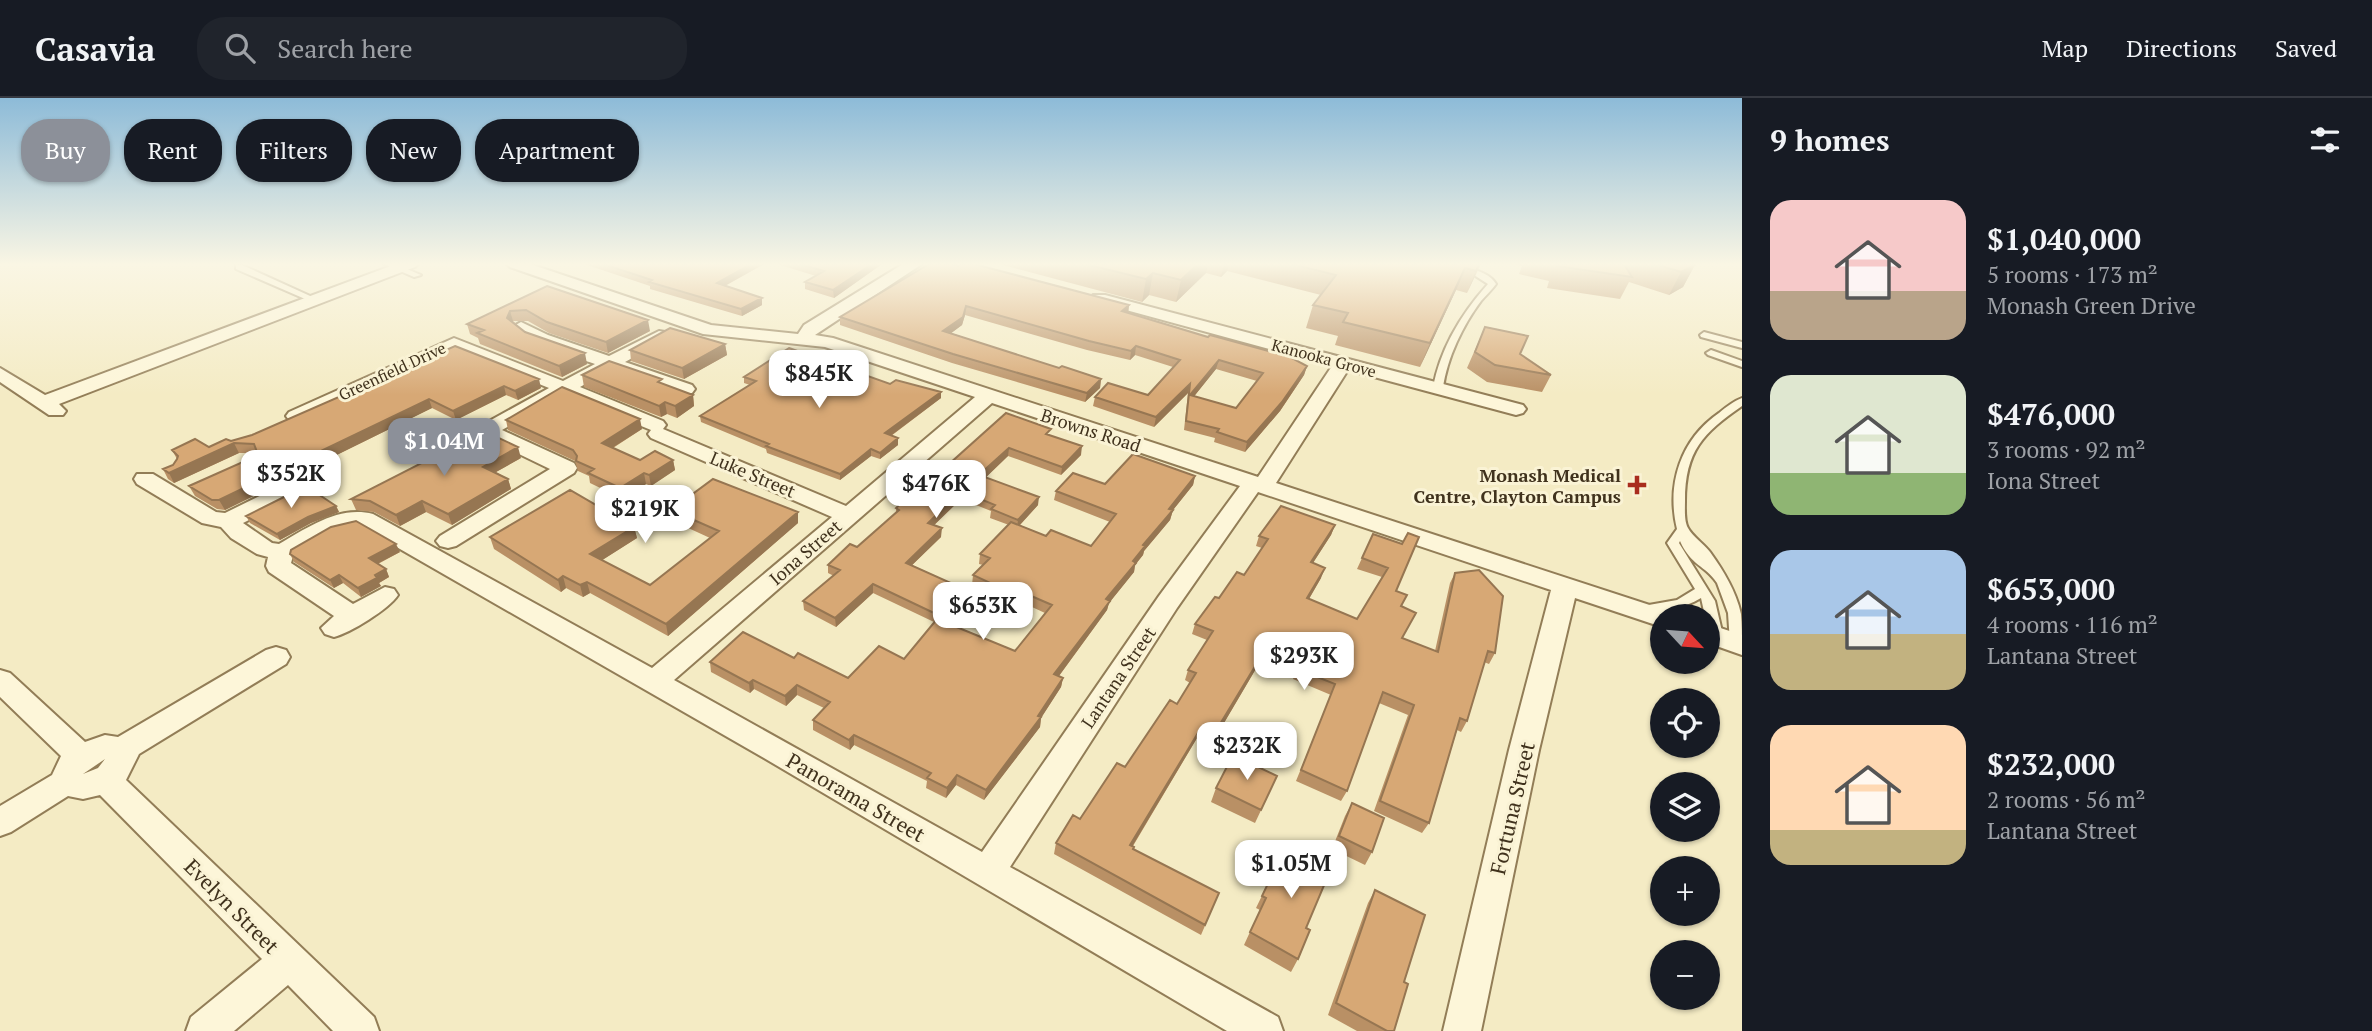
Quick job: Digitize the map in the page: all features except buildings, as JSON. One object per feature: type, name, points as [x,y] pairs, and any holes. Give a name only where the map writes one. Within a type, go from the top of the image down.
[{"type":"street","points":[[0,374],[52,408],[297,308]]},
{"type":"street","name":"Browns Road","points":[[640,308],[684,323],[726,332],[827,342],[1650,614]]},
{"type":"street","points":[[804,338],[810,329],[843,308]]},
{"type":"street","name":"Kanooka Grove","points":[[1133,308],[1516,409]]},
{"type":"street","points":[[448,553],[566,468],[491,433],[489,429],[684,323]]},
{"type":"street","points":[[521,327],[542,339],[685,389]]},
{"type":"street","name":"Greenfield Drive","points":[[284,422],[454,343],[657,430]]},
{"type":"street","name":"Lantana Street","points":[[987,873],[1168,603],[1258,484],[1343,363]]},
{"type":"street","name":"Iona Street","points":[[654,682],[988,396]]},
{"type":"street","name":"Luke Street","points":[[657,430],[848,514]]},
{"type":"street","points":[[169,467],[136,483],[173,495],[210,518],[228,521],[304,483]]},
{"type":"street","points":[[173,495],[198,484]]},
{"type":"street","name":"Panorama Street","points":[[282,552],[355,516],[448,553],[654,682],[1264,1031]]},
{"type":"street","points":[[228,521],[239,533],[265,549],[282,552],[278,566],[343,622],[384,595]]},
{"type":"street","name":"Fortuna Street","points":[[1462,1031],[1524,750],[1565,586]]},
{"type":"street","points":[[0,822],[84,773],[123,764],[125,756],[122,750],[276,657]]},
{"type":"street","name":"Evelyn Street","points":[[0,680],[84,773],[360,1031]]},
{"type":"street","points":[[205,1031],[288,962]]},
{"type":"lane","points":[[1438,388],[1439,373],[1474,308]]},
{"type":"lane","points":[[1704,335],[1742,345]]},
{"type":"lane","points":[[1711,353],[1742,364]]},
{"type":"lane","points":[[1682,530],[1704,549],[1740,615],[1740,628],[1726,639],[1703,590],[1673,543],[1682,530],[1679,492],[1681,473],[1689,452],[1699,435],[1714,420],[1742,401]]},
{"type":"lane","points":[[1684,604],[1703,590]]},
{"type":"place","name":"Monash Medical Centre, Clayton Campus","points":[[1637,485]]}]
